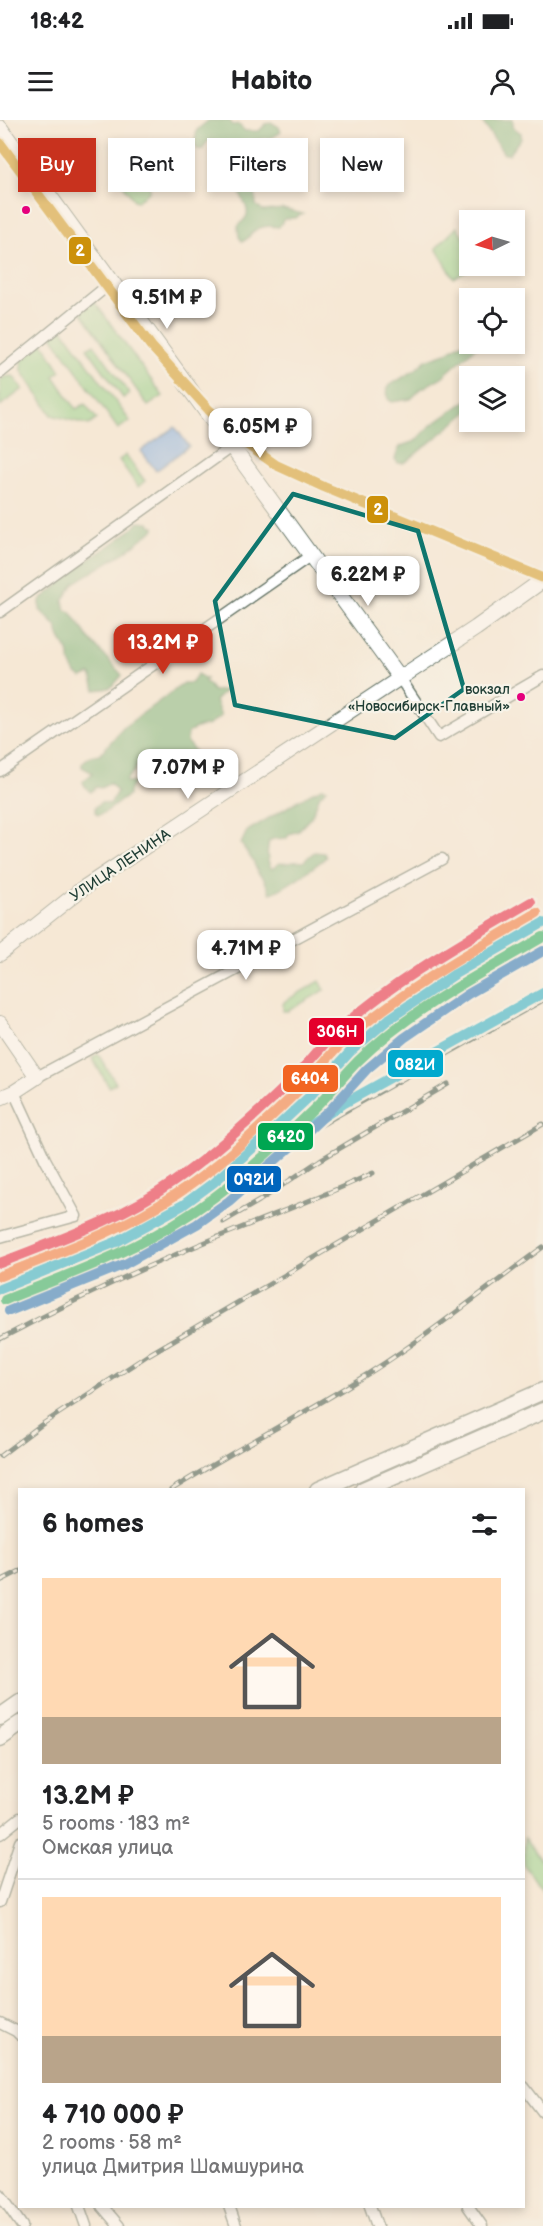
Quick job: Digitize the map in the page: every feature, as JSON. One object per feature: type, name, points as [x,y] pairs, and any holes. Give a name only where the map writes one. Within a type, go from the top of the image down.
[{"type":"main road","points":[[0,128],[400,678]]},
{"type":"main road","name":"УЛИЦА ЛЕНИНА","points":[[400,678],[543,580]]},
{"type":"main road","points":[[323,1488],[543,1391]]},
{"type":"main road","points":[[368,1488],[543,1411]]},
{"type":"main road","points":[[0,1717],[18,1704]]},
{"type":"main road","points":[[0,1738],[18,1725]]},
{"type":"street","points":[[0,373],[112,282]]},
{"type":"street","points":[[0,612],[231,447]]},
{"type":"street","points":[[0,771],[310,556]]},
{"type":"street","points":[[400,678],[439,737],[543,676]]},
{"type":"street","name":"УЛИЦА ЛЕНИНА","points":[[0,954],[83,888],[400,678]]},
{"type":"street","points":[[0,1098],[442,859]]},
{"type":"street","points":[[0,1023],[37,1077]]},
{"type":"street","points":[[0,1238],[75,1216],[14,1092]]},
{"type":"street","points":[[0,1834],[18,1820]]},
{"type":"street","points":[[0,1902],[18,1848]]},
{"type":"street","points":[[0,2024],[18,2033]]},
{"type":"street","points":[[525,2093],[543,2112]]},
{"type":"street","points":[[0,2194],[22,2226]]},
{"type":"street","points":[[80,2208],[86,2226]]},
{"type":"street","points":[[104,2208],[119,2226]]},
{"type":"street","points":[[230,2208],[236,2226]]},
{"type":"street","points":[[371,2208],[377,2226]]},
{"type":"street","points":[[469,2208],[482,2226]]},
{"type":"highlighted area","points":[[293,494],[418,531],[464,689],[395,738],[235,705],[215,601]]},
{"type":"green space","points":[[209,120],[229,120],[233,125],[238,124],[245,131],[259,131],[271,122],[279,127],[281,132],[266,138],[207,138],[202,150],[195,146],[197,130]]},
{"type":"green space","points":[[481,120],[513,120],[513,127],[521,133],[521,138],[509,154],[504,154]]},
{"type":"green space","points":[[128,192],[149,192],[137,201]]},
{"type":"green space","points":[[239,192],[255,192],[256,205],[263,211],[283,209],[303,214],[295,218],[284,219],[279,227],[259,228],[242,241],[238,227],[247,215],[246,206]]},
{"type":"green space","points":[[457,227],[459,230],[459,275],[454,278],[436,248]]},
{"type":"green space","points":[[94,301],[163,396],[148,406],[81,312]]},
{"type":"green space","points":[[62,328],[130,421],[118,429],[52,336]]},
{"type":"green space","points":[[43,343],[61,371],[54,376],[76,409],[85,404],[97,419],[89,425],[52,415],[22,371],[22,360]]},
{"type":"green space","points":[[94,344],[130,394],[123,398],[87,348]]},
{"type":"green space","points":[[459,345],[459,354],[468,354],[442,377],[421,389],[411,399],[392,402],[388,399],[387,389],[390,385],[415,370],[426,360],[446,353]]},
{"type":"green space","points":[[13,376],[23,389],[0,406],[0,381],[4,377]]},
{"type":"green space","points":[[459,406],[459,419],[407,461],[398,463],[395,459],[401,446],[415,441],[430,426]]},
{"type":"green space","points":[[126,455],[145,481],[138,487],[119,460]]},
{"type":"green space","points":[[139,522],[149,523],[155,529],[125,552],[74,583],[63,601],[66,610],[71,612],[90,640],[122,675],[111,687],[95,690],[91,674],[82,678],[76,674],[56,626],[40,610],[40,600],[81,565],[121,538]]},
{"type":"green space","points":[[197,674],[206,679],[204,680],[213,691],[226,690],[215,701],[221,716],[209,725],[196,728],[188,733],[187,742],[195,752],[180,762],[174,759],[169,760],[166,769],[155,771],[151,779],[142,771],[143,765],[147,762],[145,757],[141,758],[135,770],[126,780],[126,782],[134,783],[128,796],[98,815],[95,807],[101,802],[110,804],[117,791],[110,783],[101,788],[96,787],[91,792],[85,787],[83,781],[93,773],[82,767],[82,763],[90,756],[100,754],[124,727],[184,683],[192,683]]},
{"type":"green space","points":[[322,788],[327,789],[320,795],[311,817],[298,831],[289,834],[287,838],[269,841],[268,856],[272,869],[279,863],[303,862],[314,852],[324,853],[326,857],[289,883],[270,893],[264,879],[241,844],[247,831]]},
{"type":"green space","points":[[320,981],[325,990],[288,1011],[283,1011],[285,1001]]},
{"type":"green space","points":[[98,1054],[116,1083],[109,1087],[92,1058]]},
{"type":"green space","points":[[525,1839],[540,1860],[543,1859],[543,1891],[525,1866]]},
{"type":"water","points":[[175,427],[189,446],[156,471],[141,451]]},
{"type":"railway","points":[[227,1179],[543,1000]]},
{"type":"railway","points":[[223,1222],[320,1160],[448,1084]]},
{"type":"railway","points":[[0,1456],[41,1425],[148,1355],[543,1124]]},
{"type":"railway","points":[[0,1339],[147,1267],[373,1173]]},
{"type":"railway","points":[[174,1488],[378,1368],[543,1247]]},
{"type":"railway","points":[[0,1581],[18,1572]]},
{"type":"metro line","name":"2","points":[[0,143],[151,346],[209,410],[245,443],[276,465],[324,487],[543,578]]},
{"type":"transit line","name":"306Н","points":[[0,1263],[110,1218],[172,1183],[249,1120],[292,1080],[329,1038],[358,1014],[405,979],[531,902]]},
{"type":"transit line","name":"6404","points":[[0,1276],[135,1219],[177,1194],[209,1171],[257,1130],[301,1088],[338,1046],[366,1022],[437,972],[537,913]]},
{"type":"transit line","name":"082И","points":[[0,1289],[116,1242],[183,1205],[213,1183],[280,1124],[311,1095],[350,1052],[389,1019],[455,974],[543,923]]},
{"type":"transit line","name":"6420","points":[[5,1300],[76,1272],[146,1240],[207,1203],[273,1148],[318,1105],[358,1061],[400,1025],[447,993],[543,937]]},
{"type":"transit line","name":"092И","points":[[9,1311],[125,1264],[197,1224],[229,1201],[296,1142],[329,1111],[367,1069],[404,1038],[468,994],[543,951]]},
{"type":"transit line","name":"082И","points":[[290,1138],[343,1104],[543,993]]},
{"type":"place","name":"вокзал «Новосибирск-Главный»","points":[[521,697]]}]
